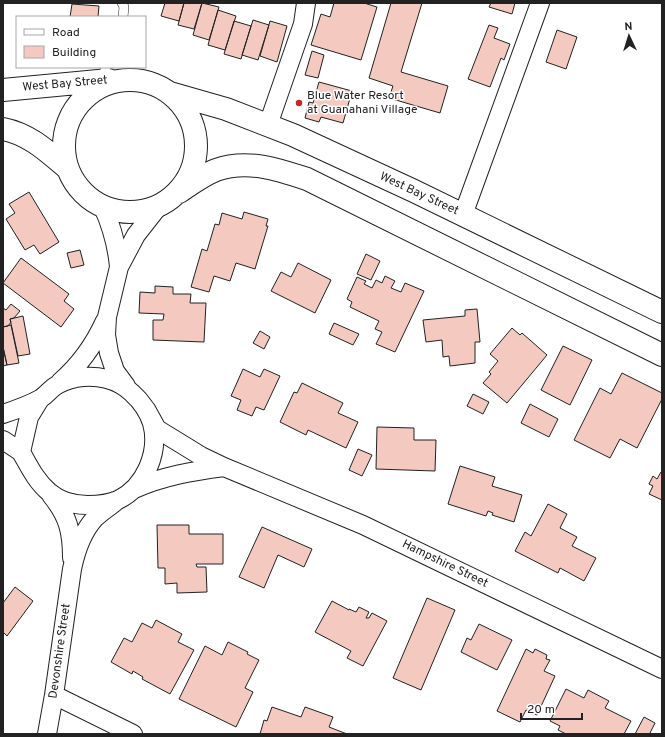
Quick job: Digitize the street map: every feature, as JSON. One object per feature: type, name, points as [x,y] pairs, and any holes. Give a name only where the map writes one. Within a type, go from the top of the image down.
[{"type":"main road","name":"West Bay Street","points":[[3,90],[104,74],[128,80]]},
{"type":"main road","points":[[179,192],[188,179],[194,164],[196,148],[195,132],[190,117],[181,104],[170,93],[157,85],[143,81],[128,80],[115,81],[103,85],[92,91],[83,99],[75,109],[64,131],[64,156],[67,168],[75,184],[87,198],[103,208],[121,212],[146,211],[158,207],[210,173],[228,167],[254,164],[289,173],[307,179],[662,355]]},
{"type":"main road","name":"West Bay Street","points":[[170,93],[226,109],[293,135],[463,215],[662,312]]},
{"type":"main road","points":[[3,128],[23,134],[43,147],[67,168]]},
{"type":"street","points":[[268,125],[303,24],[306,3]]},
{"type":"street","points":[[463,215],[540,3]]},
{"type":"street","points":[[3,440],[21,452],[38,481],[50,493],[64,501],[81,505],[100,505],[118,500],[134,489],[145,474],[152,457],[154,438],[152,423],[146,409],[115,371],[108,354],[106,335],[107,317],[119,267],[136,235],[158,207]]},
{"type":"street","points":[[103,208],[114,236],[118,252],[119,267]]},
{"type":"street","points":[[3,414],[40,399],[56,386],[87,355],[107,317]]},
{"type":"street","points":[[56,386],[75,378],[96,376],[126,386]]},
{"type":"street","points":[[21,452],[29,417],[40,399]]},
{"type":"street","name":"Hampshire Street","points":[[146,409],[157,428],[178,443],[224,468],[363,525],[662,670]]},
{"type":"street","name":"Hampshire Street","points":[[134,489],[173,475],[198,470],[224,468]]},
{"type":"street","name":"Devonshire Street","points":[[50,493],[62,508],[70,527],[72,569]]},
{"type":"street","name":"Devonshire Street","points":[[47,734],[76,550],[96,517],[118,500]]},
{"type":"street","points":[[54,695],[133,734]]},
{"type":"lane","points":[[122,3],[124,7],[123,16]]},
{"type":"building","points":[[165,3],[184,3],[179,21],[161,16]]},
{"type":"building","points":[[184,3],[202,3],[194,29],[178,25]]},
{"type":"building","points":[[202,3],[219,7],[209,40],[193,35]]},
{"type":"building","points":[[334,3],[364,3],[377,7],[361,60],[311,45],[321,14],[330,17]]},
{"type":"building","points":[[391,3],[422,3],[401,72],[448,86],[440,113],[389,98],[393,86],[369,78]]},
{"type":"building","points":[[491,3],[515,3],[512,14],[489,7]]},
{"type":"building","points":[[72,4],[99,6],[98,16],[70,16]]},
{"type":"building","points":[[218,10],[236,16],[225,50],[208,45]]},
{"type":"building","points":[[253,20],[269,25],[258,60],[242,55]]},
{"type":"building","points":[[234,21],[251,26],[241,59],[224,54]]},
{"type":"building","points":[[270,21],[287,26],[277,62],[260,56]]},
{"type":"building","points":[[489,25],[498,28],[494,38],[510,44],[504,60],[501,58],[490,87],[468,79]]},
{"type":"building","points":[[557,30],[577,37],[566,69],[546,62]]},
{"type":"building","points":[[312,51],[324,55],[318,78],[305,75]]},
{"type":"building","points":[[319,82],[352,91],[343,123],[321,117],[319,122],[305,118],[309,102],[313,103]]},
{"type":"building","points":[[29,192],[59,242],[40,254],[34,245],[25,250],[6,219],[15,213],[9,204]]},
{"type":"building","points":[[244,212],[268,219],[266,226],[268,226],[255,269],[236,263],[230,281],[214,276],[209,292],[191,287],[202,249],[207,251],[215,224],[219,225],[222,213],[242,219]]},
{"type":"building","points":[[80,250],[84,265],[71,268],[67,253]]},
{"type":"building","points":[[366,254],[380,261],[371,280],[357,274]]},
{"type":"building","points":[[21,258],[69,294],[64,301],[74,309],[61,327],[3,283]]},
{"type":"building","points":[[298,263],[331,280],[315,313],[271,291],[281,272],[291,277]]},
{"type":"building","points":[[385,276],[395,281],[391,288],[401,292],[405,283],[424,291],[395,352],[376,344],[382,332],[375,329],[379,321],[350,307],[352,302],[347,299],[357,277],[366,281],[364,284],[372,288],[376,280],[382,283]]},
{"type":"building","points":[[155,286],[173,287],[173,294],[191,294],[190,303],[206,303],[204,342],[153,340],[153,320],[163,320],[164,314],[139,313],[140,292],[155,293]]},
{"type":"building","points":[[11,304],[20,311],[14,318],[10,319],[11,322],[8,326],[3,327],[3,308],[6,310]]},
{"type":"building","points":[[477,309],[480,342],[475,342],[475,363],[450,366],[449,356],[443,357],[442,340],[426,342],[423,320],[465,316],[465,310]]},
{"type":"building","points":[[23,316],[30,354],[18,356],[10,319]]},
{"type":"building","points":[[334,323],[359,334],[353,345],[329,334]]},
{"type":"building","points":[[11,325],[19,363],[7,365],[3,347],[3,327]]},
{"type":"building","points":[[512,328],[520,335],[522,333],[547,355],[507,403],[483,383],[491,374],[489,372],[498,361],[490,354]]},
{"type":"building","points":[[260,331],[270,337],[264,349],[253,343]]},
{"type":"building","points":[[563,346],[592,360],[570,405],[541,390]]},
{"type":"building","points":[[3,347],[7,365],[3,366]]},
{"type":"building","points":[[243,369],[260,377],[264,369],[280,376],[264,410],[256,407],[252,416],[237,410],[241,400],[231,396]]},
{"type":"building","points":[[622,373],[662,393],[662,399],[637,448],[620,439],[610,458],[574,440],[600,388],[611,394]]},
{"type":"building","points":[[302,383],[343,403],[338,413],[358,422],[346,448],[308,430],[306,435],[280,422],[294,392],[297,393]]},
{"type":"building","points":[[473,394],[489,402],[483,414],[467,406]]},
{"type":"building","points":[[530,404],[558,419],[549,437],[521,423]]},
{"type":"building","points":[[377,427],[414,428],[414,440],[436,440],[435,471],[376,469]]},
{"type":"building","points":[[358,449],[372,455],[362,476],[349,470]]},
{"type":"building","points":[[460,466],[495,477],[492,486],[522,495],[514,522],[492,515],[493,513],[488,511],[486,516],[448,504]]},
{"type":"building","points":[[661,472],[662,500],[649,494],[653,486],[649,484],[653,476],[657,479]]},
{"type":"building","points":[[548,504],[567,514],[560,528],[577,537],[572,546],[596,558],[584,581],[560,568],[558,573],[515,551],[525,532],[531,536]]},
{"type":"building","points":[[157,525],[189,525],[189,534],[223,534],[223,564],[196,564],[197,567],[206,567],[207,592],[177,593],[177,583],[165,584],[165,568],[158,568]]},
{"type":"building","points":[[262,527],[312,549],[304,567],[278,555],[264,588],[239,577]]},
{"type":"building","points":[[15,587],[33,601],[7,636],[3,632],[3,603]]},
{"type":"building","points":[[427,598],[455,610],[421,690],[393,678]]},
{"type":"building","points":[[332,601],[349,610],[356,612],[359,607],[369,612],[366,618],[369,618],[372,613],[387,621],[363,666],[347,658],[351,651],[315,632]]},
{"type":"building","points":[[156,620],[182,634],[178,642],[194,650],[170,694],[142,679],[143,677],[133,671],[132,674],[111,662],[124,638],[132,642],[142,623],[152,628]]},
{"type":"building","points":[[479,624],[512,640],[497,670],[461,652],[467,638],[471,640]]},
{"type":"building","points":[[228,642],[248,652],[247,654],[259,660],[245,688],[253,692],[236,727],[179,699],[205,646],[222,655]]},
{"type":"building","points":[[526,649],[533,653],[535,649],[547,655],[546,659],[550,660],[544,671],[555,676],[537,715],[526,710],[520,722],[497,711]]},
{"type":"building","points":[[566,689],[584,698],[588,690],[609,701],[605,708],[631,721],[624,734],[566,734],[558,730],[560,726],[550,721]]},
{"type":"building","points":[[272,707],[301,717],[305,707],[333,717],[329,727],[347,734],[260,734],[264,720],[267,721]]},
{"type":"building","points":[[644,717],[655,723],[650,733],[652,734],[635,734]]},
{"type":"place","name":"Blue Water Resort at Guanahani Village","points":[[299,103]]}]
